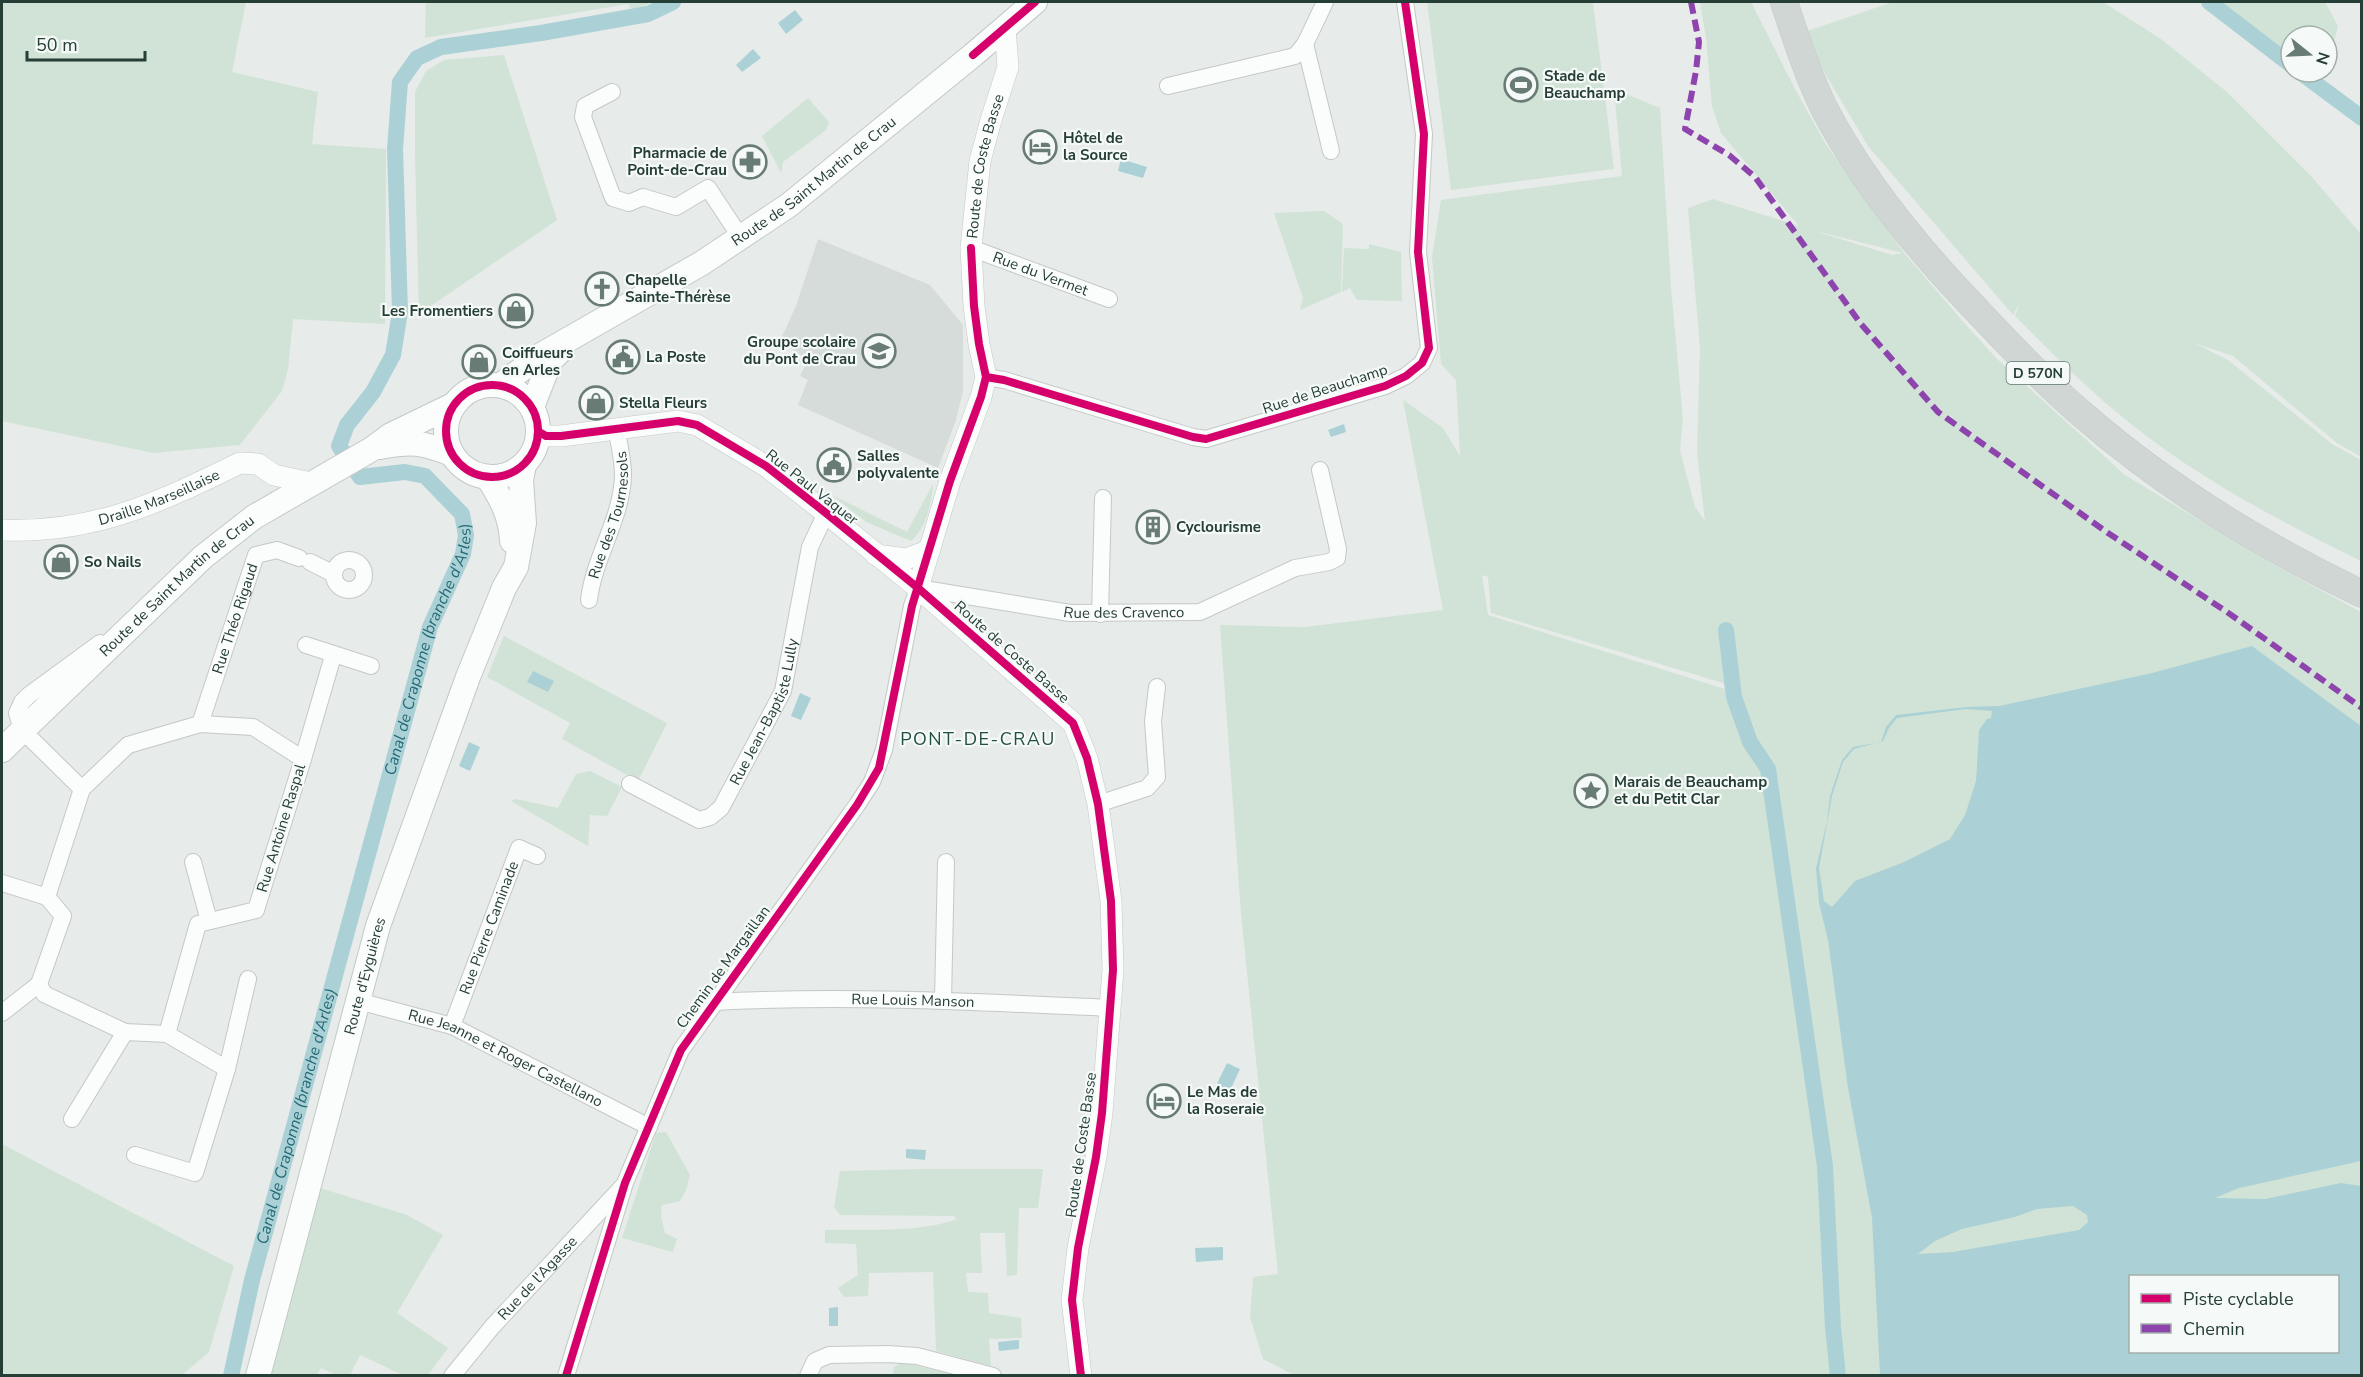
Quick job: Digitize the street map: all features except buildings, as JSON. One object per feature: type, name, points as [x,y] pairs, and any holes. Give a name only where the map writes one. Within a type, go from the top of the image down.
[{"type":"main road","name":"Route de Saint Martin de Crau","points":[[501,386],[541,355],[646,297],[741,238],[795,200],[1035,2]]},
{"type":"main road","name":"D 570N","points":[[1769,2],[1803,60]]},
{"type":"main road","name":"D 570N","points":[[1784,2],[1803,60],[1836,128],[1893,213],[1920,248],[2018,354],[2084,416],[2182,492],[2249,535],[2361,594]]},
{"type":"main road","name":"Route de Saint Martin de Crau","points":[[532,407],[550,362],[573,336]]},
{"type":"main road","points":[[488,385],[501,386],[524,397],[532,407],[539,432],[532,456],[524,465],[513,473],[488,478],[467,470],[452,454],[447,442],[446,429],[455,404],[464,394],[488,385]]},
{"type":"main road","name":"Route de Saint Martin de Crau","points":[[2,750],[203,557],[254,517],[391,435],[455,404]]},
{"type":"main road","name":"Route de Saint Martin de Crau","points":[[369,450],[408,442],[426,444],[452,454]]},
{"type":"main road","name":"Route d'Eyguières","points":[[258,1376],[378,926],[468,677],[504,588],[516,567],[524,522],[521,480],[524,465]]},
{"type":"main road","name":"Route d'Eyguières","points":[[488,478],[503,501],[512,525],[512,547],[504,588]]},
{"type":"street","points":[[1168,87],[1294,56],[1305,44],[1325,2]]},
{"type":"street","name":"Rue de Beauchamp","points":[[986,377],[1004,380],[1206,439],[1385,386],[1406,376],[1422,363],[1429,348],[1418,252],[1424,134],[1405,2]]},
{"type":"street","name":"Route de Coste Basse","points":[[1005,28],[1008,67],[980,161],[971,248],[974,306],[986,377],[918,588],[1073,723],[1087,758],[1098,804],[1111,901],[1113,970],[1102,1113],[1078,1248],[1072,1300],[1081,1376]]},
{"type":"street","points":[[1305,44],[1331,151]]},
{"type":"street","points":[[612,92],[585,106],[583,117],[614,198],[629,203],[643,197],[676,207],[708,188],[741,238]]},
{"type":"street","name":"Rue du Vermet","points":[[971,248],[1109,299]]},
{"type":"street","name":"Rue Paul Vaquer","points":[[539,432],[546,436],[561,436],[678,421],[697,426],[766,466],[918,588]]},
{"type":"street","name":"Rue des Tournesols","points":[[589,600],[591,580],[620,496],[623,475],[616,428]]},
{"type":"street","name":"Draille Marseillaise","points":[[2,530],[27,531],[68,527],[114,517],[144,508],[240,463],[258,464],[274,475],[311,483]]},
{"type":"street","name":"Rue des Cravenco","points":[[918,588],[1070,613],[1200,612],[1295,568],[1329,562],[1336,558],[1338,549],[1320,470]]},
{"type":"street","points":[[1100,614],[1103,498]]},
{"type":"street","name":"Rue Jean-Baptiste Lully","points":[[630,784],[699,820],[710,817],[721,808],[783,691],[810,547],[826,513]]},
{"type":"street","name":"Rue Théo Rigaud","points":[[201,724],[256,555],[277,550],[334,574]]},
{"type":"street","points":[[876,555],[906,560],[930,550]]},
{"type":"street","name":"Chemin de Margaillan","points":[[566,1376],[625,1183],[681,1050],[872,782],[884,750],[912,606],[918,588]]},
{"type":"street","points":[[306,645],[333,656],[371,666]]},
{"type":"street","points":[[303,759],[333,656]]},
{"type":"street","points":[[1098,804],[1147,788],[1156,777],[1153,721],[1157,687]]},
{"type":"street","name":"Rue Antoine Raspal","points":[[47,897],[82,789],[128,745],[201,724],[253,727],[303,759],[256,910],[209,921]]},
{"type":"street","points":[[22,730],[82,789]]},
{"type":"street","name":"Rue Pierre Caminade","points":[[452,1026],[519,848],[537,856]]},
{"type":"street","points":[[166,1034],[198,924],[209,921],[193,862]]},
{"type":"street","points":[[943,1000],[946,862]]},
{"type":"street","points":[[2,883],[47,897],[63,916],[39,984],[2,1013]]},
{"type":"street","points":[[135,1155],[195,1173],[227,1069],[248,979]]},
{"type":"street","points":[[39,984],[44,993],[125,1032],[166,1034],[227,1069]]},
{"type":"street","name":"Rue Louis Manson","points":[[715,1002],[796,999],[943,1000],[1110,1008]]},
{"type":"street","name":"Rue Jeanne et Roger Castellano","points":[[358,1001],[452,1026],[649,1127]]},
{"type":"street","points":[[72,1119],[125,1032]]},
{"type":"street","name":"Rue de l'Agasse","points":[[452,1376],[492,1327],[625,1183]]},
{"type":"street","points":[[808,1376],[815,1361],[830,1354],[917,1356],[993,1376]]},
{"type":"shaded area","name":"Groupe scolaire du Pont de Crau","points":[[818,239],[930,285],[963,325],[963,391],[956,420],[938,468],[798,405],[808,380],[800,376],[808,360],[780,341],[796,306]]},
{"type":"green space","points":[[2,2],[246,2],[232,72],[318,92],[312,144],[386,149],[385,324],[293,319],[288,369],[282,391],[240,445],[153,453],[2,421]]},
{"type":"green space","points":[[426,2],[651,2],[633,12],[628,4],[425,38]]},
{"type":"green space","name":"Stade de Beauchamp","points":[[1427,2],[1593,2],[1614,169],[1451,190]]},
{"type":"green space","points":[[1700,2],[1751,2],[1825,143],[1905,254],[1996,358],[2125,475],[2267,561],[2361,612],[2361,1375],[1296,1376],[1263,1359],[1250,1317],[1253,1277],[1278,1274],[1241,914],[1220,625],[1305,627],[1443,610],[1403,400],[1443,428],[1460,456],[1456,380],[1441,364],[1432,257],[1441,200],[1622,176],[1614,89],[1660,108],[1671,287],[1683,419],[1680,451],[1695,507],[1705,521],[1697,453],[1700,348],[1688,208],[1713,199],[1799,226],[1721,133],[1712,106],[1706,38]],"holes":[[[1816,231],[1903,253],[1892,255]],[[1482,575],[1488,577],[1491,613],[1723,683],[1725,689],[1488,615]]]},
{"type":"green space","points":[[1893,2],[2103,2],[2161,39],[2227,92],[2312,177],[2360,233],[2361,457],[2337,443],[2233,356],[2194,343],[2228,360],[2332,444],[2361,460],[2361,561],[2233,493],[2172,454],[2114,410],[2015,316],[2019,304],[2013,315],[1868,146],[1801,33]]},
{"type":"green space","points":[[2218,2],[2325,2],[2337,24],[2279,24],[2279,47]]},
{"type":"green space","points":[[504,55],[557,220],[419,314],[415,92],[426,71],[444,60]]},
{"type":"green space","points":[[808,98],[829,122],[826,130],[783,162],[781,173],[762,136]]},
{"type":"green space","points":[[1324,211],[1343,224],[1341,292],[1300,310],[1303,298],[1274,213]]},
{"type":"green space","points":[[1369,244],[1401,252],[1402,301],[1357,300],[1350,288],[1342,292],[1344,248],[1369,249]]},
{"type":"green space","points":[[933,484],[930,507],[921,530],[911,541],[866,522],[832,495],[907,532]]},
{"type":"green space","points":[[504,636],[667,723],[638,781],[562,739],[570,723],[487,677]]},
{"type":"green space","points":[[590,771],[622,787],[607,816],[590,815],[588,846],[511,801],[516,799],[558,808],[576,774]]},
{"type":"green space","points":[[666,1132],[690,1175],[680,1201],[662,1205],[661,1217],[665,1233],[677,1239],[673,1252],[622,1238],[656,1133]]},
{"type":"green space","points":[[2,1144],[234,1266],[209,1352],[182,1375],[2,1375]]},
{"type":"green space","points":[[1043,1169],[1038,1208],[1019,1208],[1017,1275],[1007,1276],[1005,1233],[980,1233],[982,1273],[966,1273],[968,1292],[988,1293],[989,1313],[1021,1318],[1022,1338],[989,1339],[991,1366],[936,1351],[933,1272],[869,1273],[868,1296],[844,1297],[838,1288],[858,1275],[856,1244],[825,1243],[825,1230],[910,1228],[957,1219],[954,1216],[840,1215],[834,1207],[840,1171]]},
{"type":"green space","points":[[320,1188],[407,1215],[443,1235],[397,1313],[448,1348],[428,1375],[403,1375],[360,1355],[350,1375],[336,1375],[321,1368],[317,1375],[269,1376]]},
{"type":"green space","points":[[903,1362],[952,1375],[893,1376],[894,1367]]},
{"type":"water","points":[[795,10],[803,20],[786,34],[778,23]]},
{"type":"water","points":[[753,49],[761,58],[742,72],[736,65]]},
{"type":"water","points":[[1121,159],[1147,167],[1143,178],[1118,171]]},
{"type":"water","points":[[1344,424],[1346,432],[1331,437],[1328,430]]},
{"type":"water","points":[[2252,646],[2361,726],[2361,1161],[2239,1188],[2215,1198],[2265,1199],[2341,1183],[2361,1186],[2361,1375],[1880,1375],[1872,1218],[1848,1088],[1828,940],[1819,903],[1816,868],[1827,822],[1830,796],[1842,760],[1853,747],[1876,743],[1854,749],[1843,762],[1832,796],[1819,868],[1824,901],[1832,907],[1855,881],[1904,862],[1950,839],[1965,815],[1976,781],[1979,730],[1987,719],[1991,718],[1992,711],[1966,709],[1897,718],[1881,742],[1886,727],[1896,715],[1999,706],[2152,673]],"holes":[[[2073,1206],[2087,1215],[2088,1222],[2079,1230],[1953,1252],[1918,1254],[1935,1241],[1962,1229],[2015,1217],[2037,1209]]]},
{"type":"water","points":[[533,671],[554,681],[548,692],[527,682]]},
{"type":"water","points":[[800,693],[811,698],[801,720],[791,716]]},
{"type":"water","points":[[469,742],[480,747],[470,771],[459,766]]},
{"type":"water","points":[[1227,1063],[1240,1069],[1227,1097],[1214,1090]]},
{"type":"water","points":[[906,1149],[926,1150],[925,1160],[906,1158]]},
{"type":"water","points":[[1223,1247],[1223,1260],[1196,1262],[1195,1248]]},
{"type":"water","points":[[838,1307],[838,1326],[829,1326],[829,1308]]},
{"type":"water","points":[[1019,1340],[1019,1349],[999,1351],[998,1342]]},
{"type":"waterway","name":"Canal de Craponne (branche d'Arles)","points":[[231,1376],[252,1280],[430,627],[463,554],[466,535],[462,514],[425,476],[405,472],[360,477],[339,446],[347,425],[373,392],[393,355],[400,312],[395,149],[400,82],[417,58],[441,47],[541,33],[648,14],[673,2]]},
{"type":"waterway","points":[[2209,2],[2279,56]]},
{"type":"waterway","points":[[2316,84],[2362,118]]},
{"type":"waterway","points":[[1726,630],[1734,697],[1750,742],[1768,769],[1825,1166],[1833,1327],[1838,1376]]},
{"type":"marked path","points":[[1691,2],[1699,42],[1685,129],[1729,155],[1755,177],[1861,324],[1938,412],[2108,533],[2227,612],[2362,708]]},
{"type":"cycle path","points":[[973,55],[1035,2]]},
{"type":"cycle path","points":[[986,377],[1004,380],[1206,439],[1385,386],[1406,376],[1422,363],[1429,348],[1418,252],[1424,134],[1405,2]]},
{"type":"cycle path","points":[[566,1376],[625,1183],[681,1050],[857,805],[879,768],[912,606],[950,481],[981,397],[986,377],[974,306],[971,248]]},
{"type":"cycle path","points":[[492,385],[510,388],[525,398],[535,413],[538,431],[535,449],[525,464],[510,474],[492,477],[474,474],[459,464],[449,449],[446,431],[449,413],[459,398],[474,388],[492,385]]},
{"type":"cycle path","points":[[539,432],[546,436],[561,436],[678,421],[697,425],[766,466],[826,513],[918,588],[1073,723],[1087,758],[1098,804],[1111,901],[1113,970],[1102,1113],[1078,1248],[1072,1300],[1081,1376]]},
{"type":"place","name":"Stade de Beauchamp","points":[[1521,85]]},
{"type":"place","name":"Hôtel de la Source","points":[[1040,147]]},
{"type":"place","name":"Pharmacie de Point-de-Crau","points":[[750,162]]},
{"type":"place","name":"Chapelle Sainte-Thérèse","points":[[602,289]]},
{"type":"place","name":"Les Fromentiers","points":[[516,311]]},
{"type":"place","name":"Groupe scolaire du Pont de Crau","points":[[879,351]]},
{"type":"place","name":"La Poste","points":[[623,357]]},
{"type":"place","name":"Coiffueurs en Arles","points":[[479,362]]},
{"type":"place","name":"Stella Fleurs","points":[[596,403]]},
{"type":"place","name":"Salles polyvalente","points":[[834,465]]},
{"type":"place","name":"Cyclourisme","points":[[1153,527]]},
{"type":"place","name":"So Nails","points":[[61,562]]},
{"type":"place","name":"Marais de Beauchamp et du Petit Clar","points":[[1591,791]]},
{"type":"place","name":"Le Mas de la Roseraie","points":[[1164,1101]]},
{"type":"district","name":"PONT-DE-CRAU","points":[[978,739]]}]
